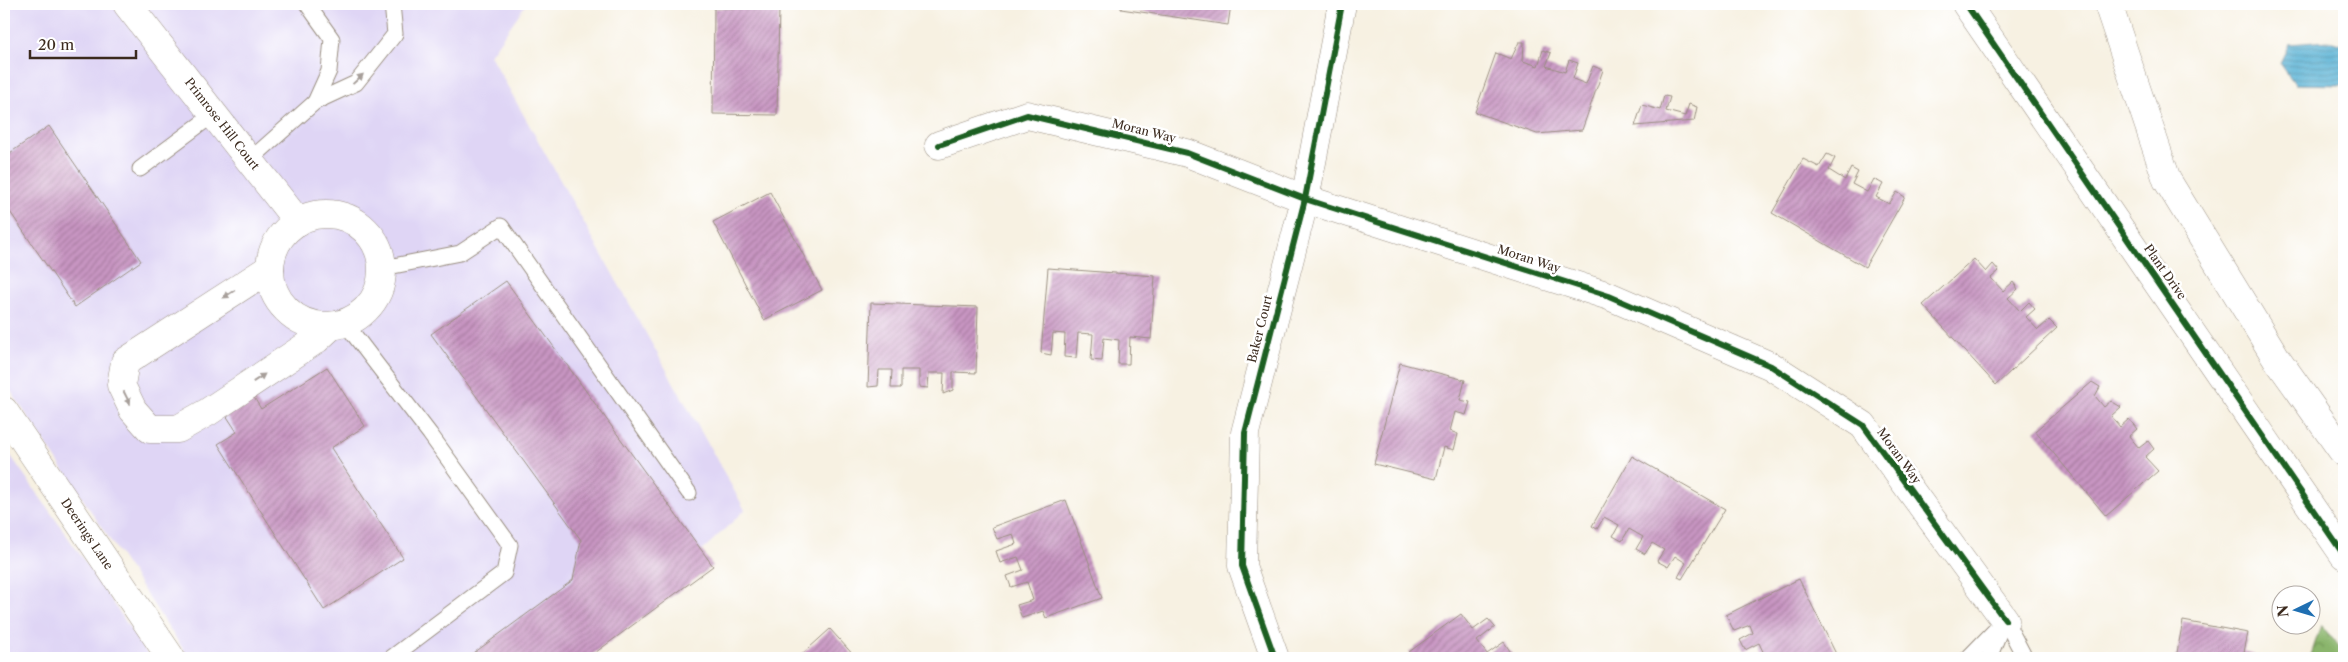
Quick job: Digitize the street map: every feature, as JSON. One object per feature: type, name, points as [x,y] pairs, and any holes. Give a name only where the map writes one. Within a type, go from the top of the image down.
[{"type":"street","name":"Primrose Hill Court","points":[[126,4],[298,222]]},
{"type":"street","name":"Baker Court","points":[[1275,658],[1242,566],[1245,433],[1305,199],[1342,4]]},
{"type":"street","name":"Plant Drive","points":[[1966,4],[2344,554]]},
{"type":"street","points":[[2108,4],[2167,180],[2277,360],[2344,453]]},
{"type":"street","name":"Moran Way","points":[[939,145],[1027,116],[1187,153],[1305,199],[1609,296],[1771,366],[1863,425],[2005,620]]},
{"type":"street","points":[[270,268],[125,362],[120,385],[133,410],[150,429],[178,429],[186,425],[338,324],[360,315],[372,302],[380,286],[382,268],[378,250],[369,233],[354,221],[335,214],[316,214],[298,222],[284,233],[275,249],[270,268],[273,287],[282,304],[295,317],[313,324],[338,324]]},
{"type":"street","name":"Deerings Lane","points":[[4,410],[171,658]]},
{"type":"lane","points":[[307,4],[332,40],[329,71],[316,102]]},
{"type":"lane","points":[[250,160],[316,102],[356,83],[395,34],[392,4]]},
{"type":"lane","points":[[140,170],[214,114]]},
{"type":"lane","points":[[382,268],[460,253],[501,226],[689,494]]},
{"type":"lane","points":[[338,324],[430,434],[510,544],[504,573],[391,658]]},
{"type":"lane","points":[[1968,658],[2005,620]]},
{"type":"lane","points":[[1989,658],[2005,620]]},
{"type":"lane","points":[[2005,620],[2025,658]]},
{"type":"shaded area","points":[[4,4],[526,4],[490,55],[745,510],[588,658],[189,658],[4,381]]},
{"type":"shaded area","points":[[4,446],[93,573],[150,658],[4,658]]},
{"type":"green space","points":[[2321,625],[2344,652],[2344,658],[2310,658],[2318,634],[2320,634]]},
{"type":"water","points":[[2330,41],[2344,45],[2344,85],[2295,84],[2280,63],[2289,44]]},
{"type":"building","points":[[1121,4],[1231,4],[1228,25],[1121,9]]},
{"type":"building","points":[[714,8],[779,8],[777,115],[713,114]]},
{"type":"building","points":[[1519,42],[1524,42],[1523,61],[1538,66],[1543,50],[1551,53],[1546,66],[1565,72],[1569,60],[1578,63],[1573,79],[1586,84],[1593,66],[1603,70],[1582,130],[1537,134],[1475,112],[1496,53],[1511,59]]},
{"type":"building","points":[[1664,96],[1670,97],[1666,111],[1685,116],[1689,104],[1697,107],[1694,121],[1635,126],[1642,105],[1660,110]]},
{"type":"building","points":[[49,126],[141,261],[75,307],[4,203],[4,157]]},
{"type":"building","points":[[1827,154],[1835,158],[1829,170],[1845,180],[1851,168],[1858,172],[1852,184],[1867,192],[1874,179],[1883,184],[1876,197],[1889,204],[1897,192],[1905,197],[1865,267],[1772,213],[1803,159],[1819,167]]},
{"type":"building","points":[[770,192],[822,290],[764,320],[713,222]]},
{"type":"building","points":[[1974,259],[1986,272],[1993,264],[1999,271],[1991,278],[2003,291],[2013,282],[2018,289],[2008,298],[2020,311],[2029,302],[2035,309],[2026,317],[2038,330],[2049,320],[2057,328],[1996,385],[1923,305]]},
{"type":"building","points":[[1048,268],[1155,276],[1151,339],[1130,337],[1129,364],[1118,364],[1119,340],[1104,338],[1102,361],[1091,360],[1093,334],[1078,333],[1076,358],[1064,357],[1065,334],[1053,333],[1051,355],[1041,353]]},
{"type":"building","points":[[506,281],[713,566],[588,658],[467,658],[573,580],[581,540],[431,334]]},
{"type":"building","points":[[871,303],[978,307],[976,373],[953,372],[953,390],[943,394],[944,373],[929,373],[928,388],[919,387],[919,370],[901,370],[901,388],[891,388],[892,370],[879,370],[878,386],[868,387]]},
{"type":"building","points":[[1400,363],[1465,380],[1460,400],[1470,402],[1466,415],[1455,412],[1450,431],[1458,434],[1454,450],[1444,447],[1436,479],[1374,464]]},
{"type":"building","points":[[327,367],[365,426],[331,448],[403,558],[324,610],[218,444],[237,432],[222,409],[250,391],[261,409]]},
{"type":"building","points":[[2092,382],[2100,387],[2095,396],[2104,407],[2111,401],[2121,407],[2111,416],[2120,427],[2129,419],[2137,429],[2129,436],[2139,448],[2148,441],[2154,449],[2145,457],[2158,471],[2106,516],[2035,431]]},
{"type":"building","points":[[1632,456],[1725,509],[1682,579],[1678,577],[1686,563],[1675,556],[1668,567],[1657,561],[1664,550],[1652,543],[1645,554],[1636,549],[1643,537],[1629,529],[1622,541],[1613,536],[1619,525],[1604,517],[1597,529],[1592,526]]},
{"type":"building","points":[[1066,500],[1102,598],[1046,618],[1043,611],[1022,618],[1017,605],[1033,600],[1027,582],[1011,587],[1007,576],[1023,570],[1018,557],[1000,563],[996,551],[1016,544],[1013,534],[997,539],[992,527]]},
{"type":"building","points":[[1799,579],[1838,658],[1759,658],[1765,656],[1759,643],[1745,650],[1740,640],[1753,633],[1750,625],[1734,631],[1726,615]]},
{"type":"building","points":[[1461,614],[1473,630],[1488,619],[1495,627],[1477,641],[1487,654],[1504,642],[1512,654],[1507,658],[1414,658],[1409,652]]},
{"type":"building","points":[[2183,621],[2248,633],[2244,652],[2260,656],[2260,658],[2176,658]]},
{"type":"building","points":[[830,629],[856,658],[798,658]]},
{"type":"cycle path","points":[[1275,658],[1242,566],[1245,433],[1305,199],[1342,4]]},
{"type":"cycle path","points":[[1966,4],[2344,555]]},
{"type":"cycle path","points":[[939,145],[1027,115],[1187,153],[1305,199],[1609,296],[1771,366],[1863,425],[2005,620]]}]
